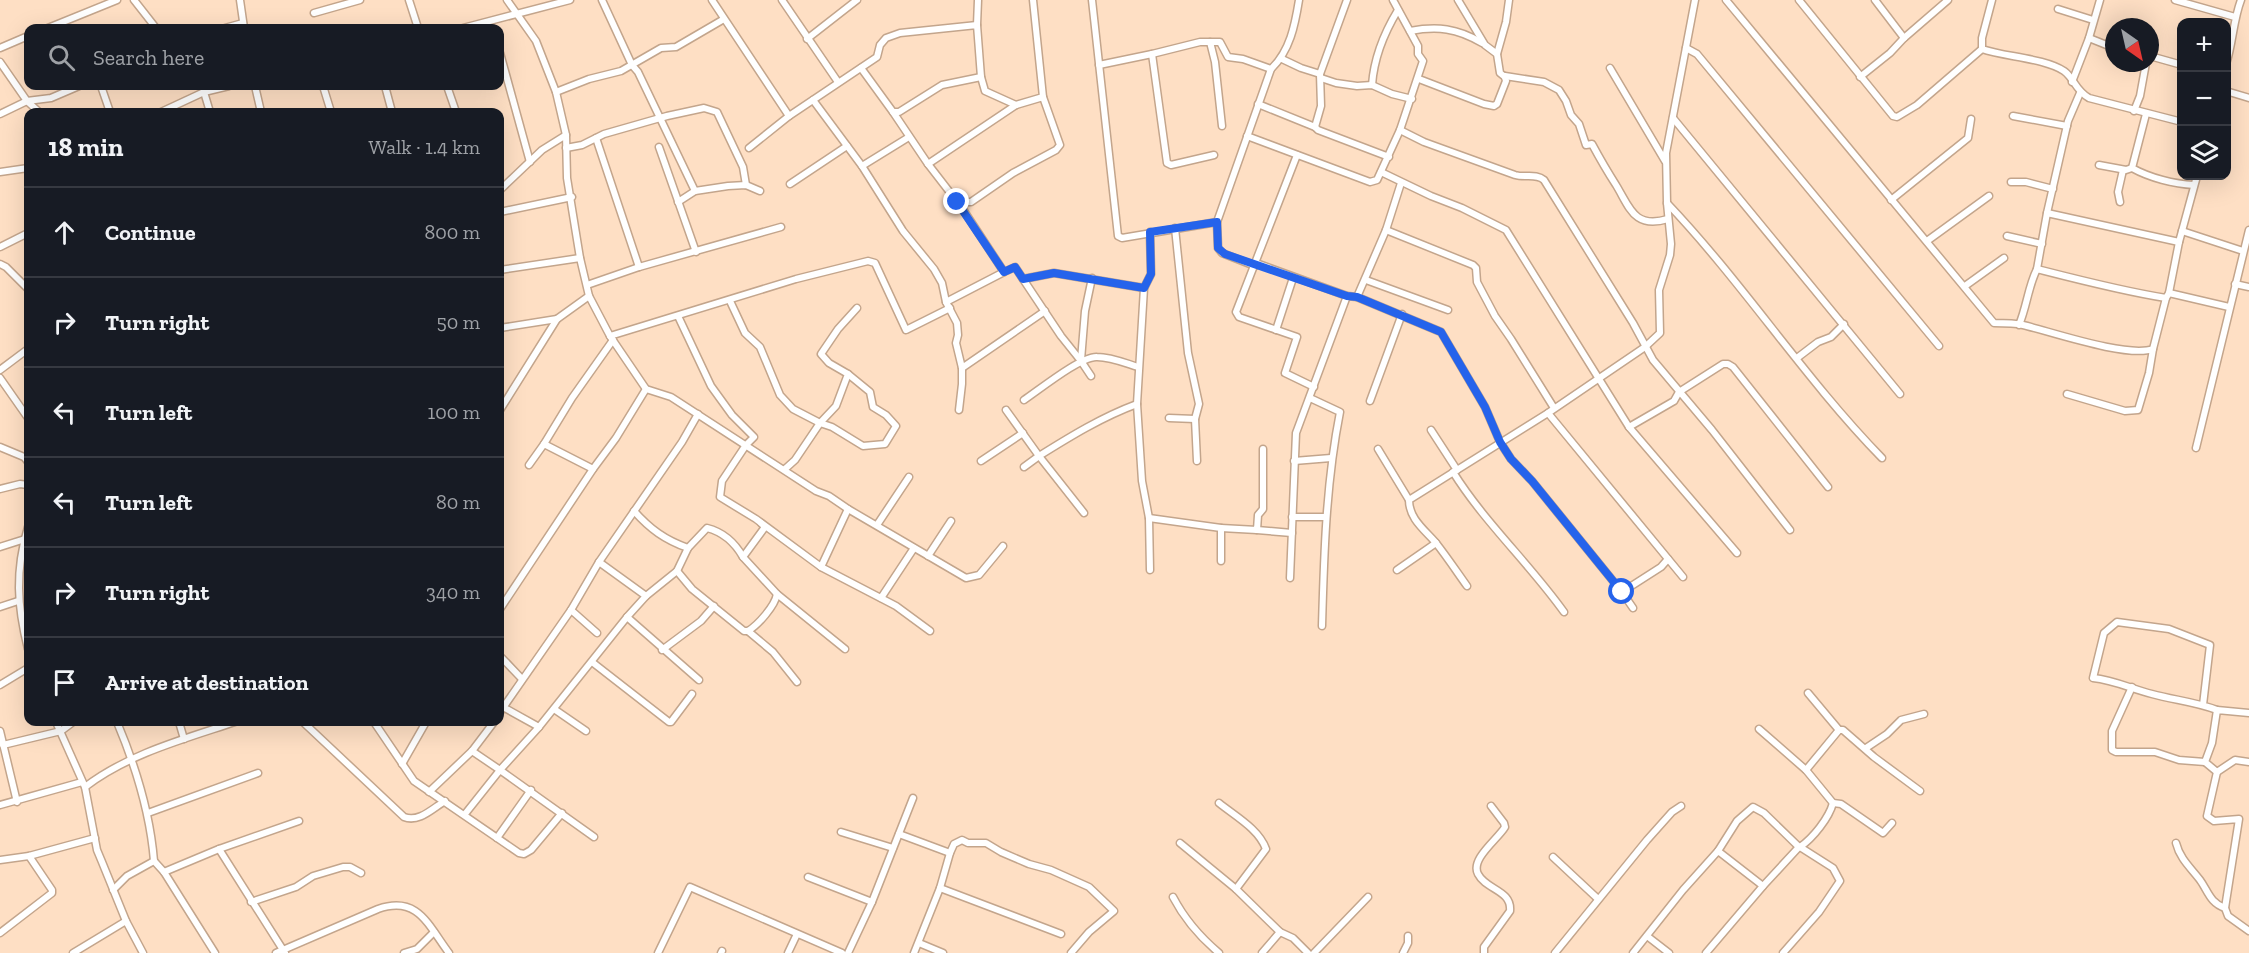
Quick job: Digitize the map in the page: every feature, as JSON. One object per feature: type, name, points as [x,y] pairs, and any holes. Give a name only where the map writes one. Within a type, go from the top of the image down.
[{"type":"street","points":[[134,0],[153,24]]},
{"type":"street","points":[[240,0],[243,24]]},
{"type":"street","points":[[314,13],[360,0]]},
{"type":"street","points":[[409,0],[417,24]]},
{"type":"street","points":[[507,0],[537,41],[556,93],[567,135],[567,178],[572,197],[580,258],[589,296],[612,338],[646,389],[671,397],[848,509],[966,579],[980,576],[1003,546]]},
{"type":"street","points":[[479,24],[570,0]]},
{"type":"street","points":[[602,0],[695,191]]},
{"type":"street","points":[[712,0],[789,116]]},
{"type":"street","points":[[782,0],[838,82]]},
{"type":"street","points":[[807,39],[857,0]]},
{"type":"street","points":[[978,0],[977,25],[981,77],[985,91],[1016,105]]},
{"type":"street","points":[[957,202],[971,202],[1013,173],[1056,150],[1060,145],[1043,97],[1033,0]]},
{"type":"street","points":[[1092,0],[1118,236],[1122,238],[1217,222]]},
{"type":"street","points":[[1299,0],[1294,26],[1282,59],[1271,69],[1217,222],[1218,248],[1222,253],[1347,296],[1357,297],[1441,332],[1485,407],[1500,442],[1511,459],[1532,481],[1633,608]]},
{"type":"street","points":[[1315,127],[1322,106],[1321,76],[1347,0]]},
{"type":"street","points":[[1246,136],[1370,182],[1377,180],[1400,130],[1423,62],[1418,54],[1418,46],[1393,0]]},
{"type":"street","points":[[1458,0],[1485,45]]},
{"type":"street","points":[[1509,0],[1506,22],[1497,54],[1500,73],[1506,77],[1544,82],[1558,90],[1566,101],[1571,115],[1579,124],[1586,145],[1592,144],[1627,207],[1638,218],[1648,222],[1668,219]]},
{"type":"street","points":[[1409,500],[1548,413],[1645,347],[1660,333],[1659,290],[1670,255],[1665,162],[1695,0]]},
{"type":"street","points":[[1726,0],[1994,323],[2019,325],[2120,349],[2147,351],[2152,349]]},
{"type":"street","points":[[1799,0],[1893,116],[1899,117],[1917,105],[1982,49],[1982,38],[1992,0]]},
{"type":"street","points":[[1875,0],[1904,38]]},
{"type":"street","points":[[1860,77],[1948,0]]},
{"type":"street","points":[[2072,82],[2089,38],[2100,0]]},
{"type":"street","points":[[2175,0],[2235,16]]},
{"type":"street","points":[[2231,44],[2235,16],[2241,0]]},
{"type":"street","points":[[58,24],[114,1]]},
{"type":"street","points":[[2058,9],[2093,20]]},
{"type":"street","points":[[1372,85],[1374,68],[1384,34],[1398,10]]},
{"type":"street","points":[[556,93],[589,79],[612,74],[661,48],[676,46],[724,19]]},
{"type":"street","points":[[749,148],[789,116],[877,57],[880,45],[886,38],[900,33],[977,25]]},
{"type":"street","points":[[1410,31],[1438,27],[1473,38],[1497,54]]},
{"type":"street","points":[[0,48],[24,38]]},
{"type":"street","points":[[2089,38],[2105,44]]},
{"type":"street","points":[[1099,65],[1200,42],[1220,42],[1228,57],[1271,69]]},
{"type":"street","points":[[1210,42],[1215,62],[1222,126]]},
{"type":"street","points":[[1686,48],[1697,54],[1939,346]]},
{"type":"street","points":[[1982,49],[2049,65],[2065,72],[2075,71]]},
{"type":"street","points":[[1152,54],[1167,164],[1184,163],[1214,155]]},
{"type":"street","points":[[1282,59],[1336,83],[1357,86],[1372,85],[1392,94],[1412,99]]},
{"type":"street","points":[[2159,59],[2177,64]]},
{"type":"street","points":[[0,62],[27,101],[35,108]]},
{"type":"street","points":[[504,68],[530,162]]},
{"type":"street","points":[[861,68],[1004,272]]},
{"type":"street","points":[[1610,69],[1665,162]]},
{"type":"street","points":[[2065,72],[2080,93],[2089,98],[2177,121]]},
{"type":"street","points":[[2134,111],[2140,96],[2144,72]]},
{"type":"street","points":[[893,112],[899,112],[942,85],[981,77]]},
{"type":"street","points":[[1419,79],[1494,106],[1506,77]]},
{"type":"street","points":[[0,114],[27,101],[51,98],[70,90]]},
{"type":"street","points":[[102,90],[109,108]]},
{"type":"street","points":[[170,108],[212,90]]},
{"type":"street","points":[[256,90],[260,108]]},
{"type":"street","points":[[324,90],[330,108]]},
{"type":"street","points":[[386,90],[391,108]]},
{"type":"street","points":[[448,90],[455,108]]},
{"type":"street","points":[[204,92],[209,108]]},
{"type":"street","points":[[2019,325],[2026,309],[2029,287],[2037,269],[2067,126],[2080,93]]},
{"type":"street","points":[[2231,93],[2249,98]]},
{"type":"street","points":[[928,164],[1016,105],[1043,97]]},
{"type":"street","points":[[813,100],[862,166],[903,231],[934,269],[942,283],[948,305],[957,323],[956,344],[962,368],[959,410]]},
{"type":"street","points":[[1257,105],[1315,127],[1337,139],[1389,157]]},
{"type":"street","points":[[566,148],[582,145],[604,134],[704,108],[717,112],[743,167],[746,185]]},
{"type":"street","points":[[2132,168],[2146,114]]},
{"type":"street","points":[[2013,116],[2067,126]]},
{"type":"street","points":[[1673,118],[1900,394]]},
{"type":"street","points":[[1891,200],[1968,138],[1971,119]]},
{"type":"street","points":[[1400,130],[1424,142],[1515,175],[1537,176],[1544,180],[1633,323],[1645,347],[1790,530]]},
{"type":"street","points":[[504,186],[542,150],[567,135]]},
{"type":"street","points":[[862,166],[909,136]]},
{"type":"street","points":[[596,138],[639,267]]},
{"type":"street","points":[[790,184],[847,146]]},
{"type":"street","points":[[658,147],[696,252]]},
{"type":"street","points":[[1298,155],[1243,293],[1237,315],[1297,337],[1286,373],[1314,387]]},
{"type":"street","points":[[2099,165],[2123,170],[2132,168],[2141,173],[2181,184],[2194,185]]},
{"type":"street","points":[[0,172],[24,169]]},
{"type":"street","points":[[2120,202],[2118,192],[2123,170]]},
{"type":"street","points":[[1381,172],[1506,230],[1629,427],[1737,553]]},
{"type":"street","points":[[2067,394],[2125,411],[2138,410],[2196,180]]},
{"type":"street","points":[[2011,182],[2026,182],[2053,189]]},
{"type":"street","points":[[1357,297],[1386,230],[1401,183]]},
{"type":"street","points":[[678,202],[695,191],[746,185],[760,191]]},
{"type":"street","points":[[1927,241],[1989,196]]},
{"type":"street","points":[[504,211],[572,197]]},
{"type":"street","points":[[1666,203],[1737,283],[1882,458]]},
{"type":"street","points":[[2047,213],[2179,242]]},
{"type":"street","points":[[587,285],[639,267],[781,227]]},
{"type":"street","points":[[1175,228],[1188,353],[1199,404],[1195,419],[1197,461]]},
{"type":"street","points":[[1386,230],[1476,268],[1477,282],[1495,316],[1554,408]]},
{"type":"street","points":[[2196,448],[2249,230]]},
{"type":"street","points":[[2182,231],[2243,251]]},
{"type":"street","points":[[1150,232],[1151,274],[1144,288],[1137,404],[1142,481],[1149,518],[1150,570]]},
{"type":"street","points":[[0,247],[24,236]]},
{"type":"street","points":[[2007,236],[2042,244]]},
{"type":"street","points":[[504,269],[580,258]]},
{"type":"street","points":[[1965,286],[2004,258]]},
{"type":"street","points":[[529,465],[612,338],[796,279],[868,261],[875,263],[906,330],[1015,267],[1060,336],[1091,376]]},
{"type":"street","points":[[0,264],[24,284]]},
{"type":"street","points":[[2037,269],[2077,281],[2229,307]]},
{"type":"street","points":[[1023,279],[1054,273],[1144,288]]},
{"type":"street","points":[[1081,361],[1085,311],[1092,278]]},
{"type":"street","points":[[1276,330],[1293,278]]},
{"type":"street","points":[[1366,280],[1448,310]]},
{"type":"street","points":[[2235,284],[2249,287]]},
{"type":"street","points":[[504,404],[557,319],[589,296]]},
{"type":"street","points":[[1290,578],[1296,433],[1347,296]]},
{"type":"street","points":[[730,301],[745,333],[760,347],[780,395],[793,409],[832,427],[863,446],[885,444],[896,426],[886,415],[873,407],[870,392],[848,374],[829,363],[821,354],[838,328],[858,308]]},
{"type":"street","points":[[962,368],[1045,312]]},
{"type":"street","points":[[1370,401],[1402,314]]},
{"type":"street","points":[[678,316],[711,386],[732,415],[754,437],[722,481],[720,498],[756,519],[821,567],[897,606],[930,631]]},
{"type":"street","points":[[504,327],[557,319]]},
{"type":"street","points":[[1797,358],[1818,342],[1831,337],[1844,324]]},
{"type":"street","points":[[0,370],[24,352]]},
{"type":"street","points":[[1024,400],[1081,361],[1094,356],[1138,367]]},
{"type":"street","points":[[1629,427],[1674,401],[1679,392],[1723,364],[1731,365],[1827,487]]},
{"type":"street","points":[[785,469],[795,460],[820,423],[836,406],[848,374]]},
{"type":"street","points":[[0,378],[24,412]]},
{"type":"street","points":[[504,603],[616,438],[646,389]]},
{"type":"street","points":[[1310,398],[1340,412],[1331,458],[1325,517],[1322,626]]},
{"type":"street","points":[[1024,467],[1072,435],[1109,415],[1137,404]]},
{"type":"street","points":[[1006,410],[1084,513]]},
{"type":"street","points":[[1548,413],[1683,578]]},
{"type":"street","points":[[504,705],[571,610],[599,562],[682,442],[698,414]]},
{"type":"street","points":[[1169,418],[1195,419]]},
{"type":"street","points":[[1431,430],[1482,514],[1525,561],[1564,612]]},
{"type":"street","points":[[981,461],[1023,433]]},
{"type":"street","points":[[544,444],[593,469]]},
{"type":"street","points":[[0,447],[24,457]]},
{"type":"street","points":[[1378,449],[1409,500],[1409,507],[1416,521],[1436,543],[1467,586]]},
{"type":"street","points":[[1257,530],[1258,515],[1263,509],[1263,450]]},
{"type":"street","points":[[1294,460],[1331,458]]},
{"type":"street","points":[[878,525],[909,477]]},
{"type":"street","points":[[0,489],[24,484]]},
{"type":"street","points":[[821,567],[848,509]]},
{"type":"street","points":[[634,511],[658,535],[688,548]]},
{"type":"street","points":[[1292,517],[1325,517]]},
{"type":"street","points":[[1149,518],[1221,528],[1292,533]]},
{"type":"street","points":[[743,557],[765,527],[756,519]]},
{"type":"street","points":[[928,556],[951,521]]},
{"type":"street","points":[[465,814],[500,770],[554,710],[627,617],[646,596],[677,572],[688,548],[707,528],[730,539],[743,557],[777,594],[844,649]]},
{"type":"street","points":[[1221,528],[1221,561]]},
{"type":"street","points":[[0,547],[24,539]]},
{"type":"street","points":[[24,543],[20,560],[18,600],[24,629]]},
{"type":"street","points":[[1397,570],[1436,543]]},
{"type":"street","points":[[881,598],[914,548]]},
{"type":"street","points":[[1622,592],[1660,567],[1668,559]]},
{"type":"street","points":[[599,562],[646,596]]},
{"type":"street","points":[[677,572],[692,589],[740,628],[748,631],[782,661],[797,682]]},
{"type":"street","points":[[748,631],[775,601],[777,594]]},
{"type":"street","points":[[0,607],[18,600]]},
{"type":"street","points":[[662,650],[701,621],[714,606]]},
{"type":"street","points":[[571,610],[597,633]]},
{"type":"street","points":[[627,617],[699,681]]},
{"type":"street","points":[[2203,705],[2210,645],[2169,629],[2116,622],[2104,633],[2093,678],[2217,710],[2249,713]]},
{"type":"street","points":[[504,660],[522,680]]},
{"type":"street","points":[[592,662],[669,722],[692,694]]},
{"type":"street","points":[[0,685],[24,670]]},
{"type":"street","points":[[2132,687],[2112,731],[2112,750],[2116,752],[2155,752],[2179,760],[2205,762],[2217,772]]},
{"type":"street","points":[[1808,693],[1839,730],[1847,733],[1874,757],[1920,791]]},
{"type":"street","points":[[504,710],[539,727]]},
{"type":"street","points":[[554,710],[586,731]]},
{"type":"street","points":[[2205,762],[2212,743],[2217,710]]},
{"type":"street","points":[[1866,748],[1887,734],[1901,720],[1924,714]]},
{"type":"street","points":[[58,726],[83,785],[95,838],[108,878],[126,921],[143,953]]},
{"type":"street","points":[[3,745],[61,731],[68,726]]},
{"type":"street","points":[[119,726],[133,759],[148,813],[154,861],[164,872],[215,953]]},
{"type":"street","points":[[180,726],[184,739]]},
{"type":"street","points":[[0,805],[83,785],[105,771],[133,759],[223,726]]},
{"type":"street","points":[[307,726],[404,817],[414,819],[420,817],[445,801]]},
{"type":"street","points":[[377,726],[414,781],[519,853],[524,854],[531,850],[562,813]]},
{"type":"street","points":[[402,764],[424,726]]},
{"type":"street","points":[[429,792],[472,750],[491,726]]},
{"type":"street","points":[[1759,729],[1806,770],[1833,803],[1848,808],[1883,833],[1892,823]]},
{"type":"street","points":[[1806,770],[1839,730]]},
{"type":"street","points":[[0,731],[17,802]]},
{"type":"street","points":[[472,750],[594,837]]},
{"type":"street","points":[[2249,762],[2235,760],[2217,772],[2207,816],[2214,821],[2249,820]]},
{"type":"street","points":[[148,813],[258,773]]},
{"type":"street","points":[[497,838],[531,790]]},
{"type":"street","points":[[848,953],[872,902],[913,798]]},
{"type":"street","points":[[1219,803],[1254,831],[1263,841],[1266,849],[1236,889]]},
{"type":"street","points":[[1706,953],[1763,886],[1820,825],[1832,809],[1833,803]]},
{"type":"street","points":[[1555,953],[1647,840],[1672,812],[1682,806]]},
{"type":"street","points":[[1484,953],[1484,947],[1510,911],[1506,897],[1484,881],[1478,873],[1477,867],[1484,851],[1505,827],[1491,807]]},
{"type":"street","points":[[1633,953],[1683,890],[1718,851],[1737,821],[1753,807],[1764,813],[1800,847],[1833,868],[1840,878],[1819,912],[1783,953]]},
{"type":"street","points":[[2239,819],[2225,908],[2228,916],[2249,931]]},
{"type":"street","points":[[164,872],[219,849],[299,821]]},
{"type":"street","points":[[841,832],[893,848]]},
{"type":"street","points":[[899,834],[950,853]]},
{"type":"street","points":[[0,860],[29,856],[95,838]]},
{"type":"street","points":[[914,953],[940,888],[950,853],[954,844],[962,840],[968,843],[986,843],[1029,864],[1051,870],[1089,887],[1114,911],[1089,932],[1071,953]]},
{"type":"street","points":[[1180,843],[1236,889],[1280,932],[1293,938],[1308,953]]},
{"type":"street","points":[[2176,843],[2181,856],[2201,881],[2209,896],[2215,903],[2225,908]]},
{"type":"street","points":[[219,849],[281,952],[388,906],[404,905],[411,907],[434,932],[449,953]]},
{"type":"street","points":[[1718,851],[1763,886]]},
{"type":"street","points":[[0,933],[51,893],[52,890],[29,856]]},
{"type":"street","points":[[1553,858],[1598,899]]},
{"type":"street","points":[[113,890],[127,876],[154,861]]},
{"type":"street","points":[[251,902],[296,887],[313,876],[343,867],[350,867],[361,873]]},
{"type":"street","points":[[108,878],[127,876]]},
{"type":"street","points":[[808,877],[872,902]]},
{"type":"street","points":[[658,953],[690,887],[842,953]]},
{"type":"street","points":[[940,888],[1061,934]]},
{"type":"street","points":[[1173,897],[1182,914],[1195,930],[1219,953]]},
{"type":"street","points":[[1314,953],[1368,897]]},
{"type":"street","points":[[73,953],[126,921]]},
{"type":"street","points":[[404,953],[417,949],[434,932]]},
{"type":"street","points":[[1262,953],[1280,932]]},
{"type":"street","points":[[788,953],[797,934]]},
{"type":"street","points":[[1403,953],[1408,943],[1408,936]]},
{"type":"street","points":[[1647,936],[1669,953]]},
{"type":"street","points":[[919,943],[944,953]]},
{"type":"route","points":[[957,202],[1004,272],[1015,267],[1023,279],[1054,273],[1070,274],[1144,288],[1151,274],[1150,232],[1217,222],[1218,248],[1222,253],[1347,296],[1357,297],[1441,332],[1456,354],[1485,407],[1500,442],[1511,459],[1532,481],[1622,592]]}]
